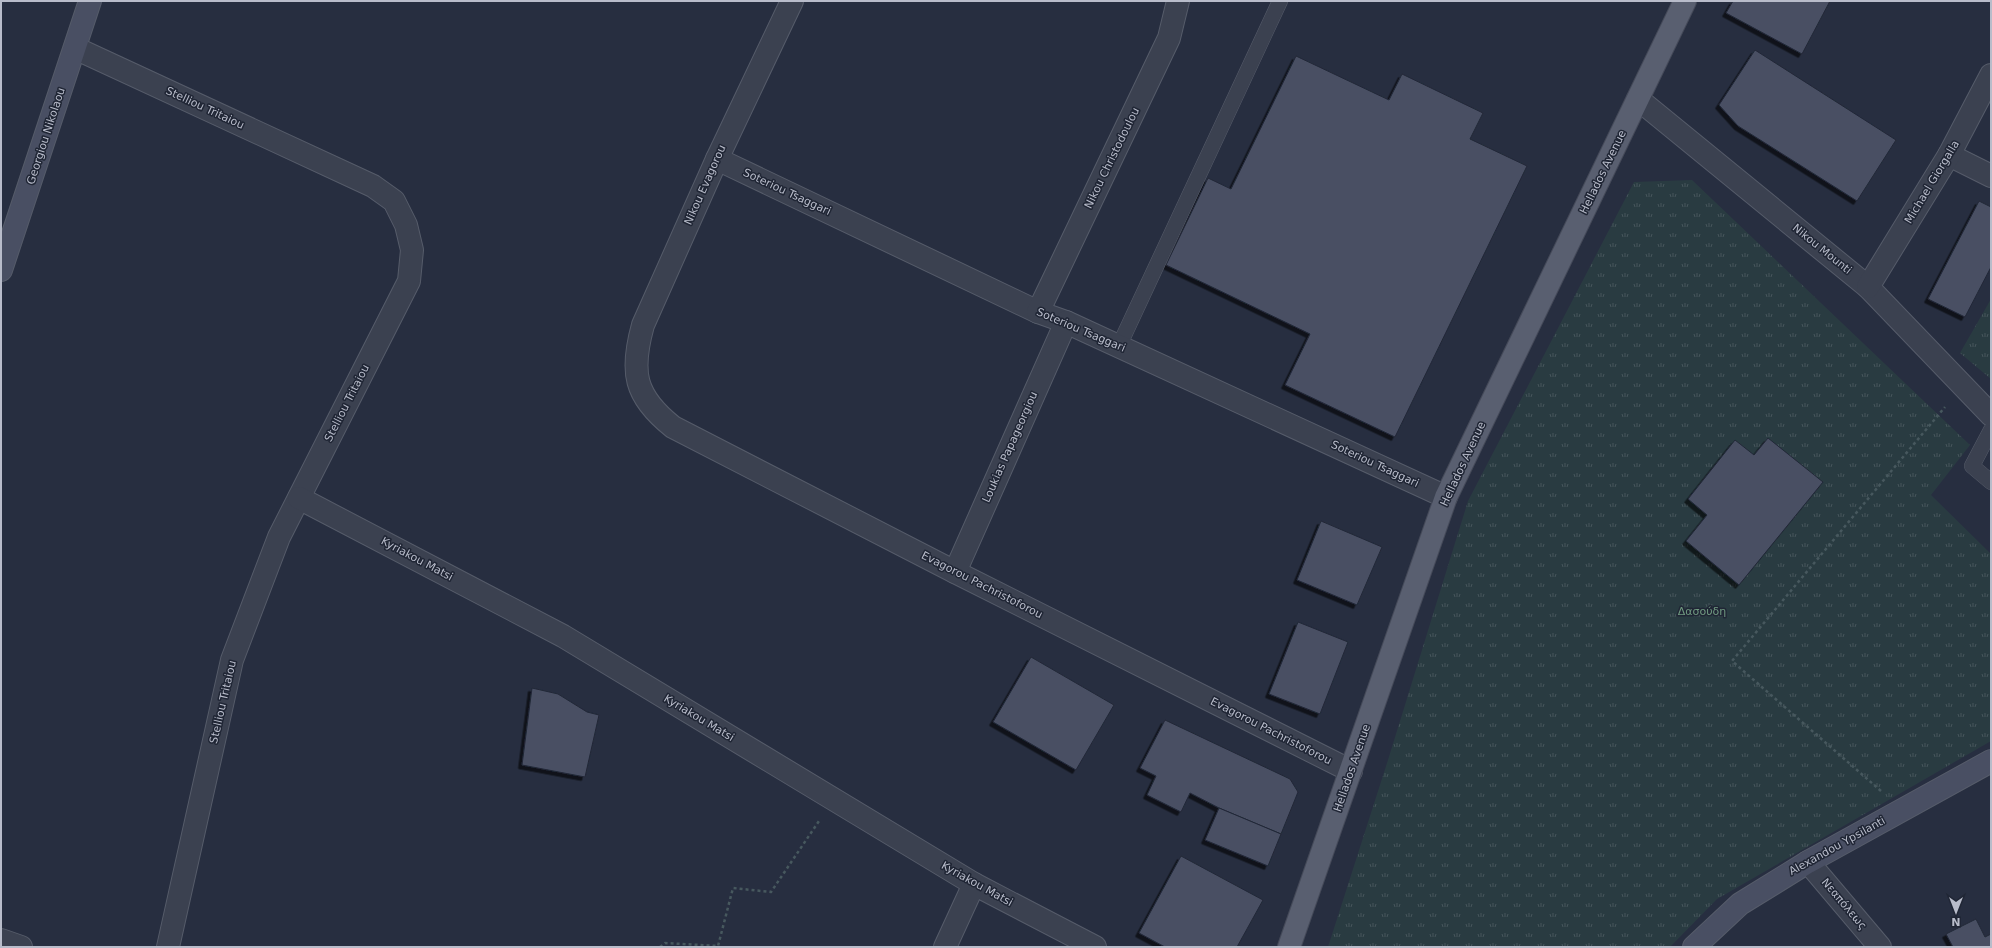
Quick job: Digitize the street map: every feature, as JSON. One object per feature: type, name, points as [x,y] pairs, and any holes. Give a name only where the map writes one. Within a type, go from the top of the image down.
[{"type":"main road","name":"Georgiou Nikolaou","points":[[1,270],[90,1]]},
{"type":"main road","name":"Hellados Avenue","points":[[1289,947],[1446,497],[1685,1]]},
{"type":"main road","name":"Alexandou Ypsilanti","points":[[1694,947],[1740,904],[1808,862],[1991,761]]},
{"type":"street","name":"Nikou Evagorou","points":[[636,374],[636,349],[643,325],[717,159],[792,1]]},
{"type":"street","name":"Nikou Christodoulou","points":[[1038,312],[1169,38],[1178,1]]},
{"type":"street","name":"Stelliou Tritaiou","points":[[75,48],[373,186],[394,201],[406,225],[412,250],[409,281],[279,537],[232,660],[168,947]]},
{"type":"street","name":"Michael Giorgalla","points":[[1868,287],[1949,155],[1991,75]]},
{"type":"street","name":"Nikou Mounti","points":[[1638,99],[1868,287],[1991,415]]},
{"type":"street","points":[[1949,155],[1991,176]]},
{"type":"street","name":"Soteriou Tsaggari","points":[[717,159],[1038,312],[1066,322],[1119,346],[1446,497]]},
{"type":"street","name":"Loukias Papageorgiou","points":[[955,572],[1066,322]]},
{"type":"street","name":"Evagorou Pachristoforou","points":[[636,374],[643,396],[656,414],[673,427],[955,572],[1351,771]]},
{"type":"street","name":"Kyriakou Matsi","points":[[299,498],[563,636],[974,884],[1095,947]]},
{"type":"street","name":"Νεαπόλεως","points":[[1808,862],[1880,947]]},
{"type":"street","points":[[945,947],[974,884]]},
{"type":"street","points":[[1,940],[21,947]]},
{"type":"lane","points":[[1119,346],[1280,1]]},
{"type":"lane","points":[[1991,430],[1972,466],[1991,482]]},
{"type":"path","points":[[1902,810],[1732,661],[1962,386]]},
{"type":"path","points":[[660,947],[665,943],[718,946],[733,888],[771,892],[834,799]]},
{"type":"green space","name":"Δασούδη","points":[[1692,180],[1970,445],[1931,495],[1991,554],[1991,741],[1717,899],[1670,947],[1328,947],[1388,760],[1468,501],[1634,182]]},
{"type":"green space","points":[[1991,299],[1991,379],[1960,353]]},
{"type":"building","points":[[1733,1],[1830,1],[1802,54],[1726,13]]},
{"type":"building","points":[[1755,50],[1896,140],[1857,201],[1738,126],[1719,105]]},
{"type":"building","points":[[1296,56],[1389,100],[1402,74],[1483,113],[1470,139],[1527,166],[1395,437],[1285,385],[1310,334],[1166,265],[1208,178],[1231,189]]},
{"type":"building","points":[[1979,201],[1991,207],[1991,267],[1965,317],[1928,299]]},
{"type":"building","points":[[1768,438],[1823,482],[1739,585],[1686,541],[1707,515],[1688,499],[1735,440],[1754,455]]},
{"type":"building","points":[[1321,521],[1382,547],[1357,605],[1297,580]]},
{"type":"building","points":[[1298,622],[1348,642],[1320,714],[1269,694]]},
{"type":"building","points":[[1031,657],[1114,705],[1076,770],[993,722]]},
{"type":"building","points":[[532,688],[558,694],[587,712],[599,715],[585,777],[522,765]]},
{"type":"building","points":[[1165,720],[1290,779],[1298,792],[1281,834],[1219,808],[1190,793],[1181,812],[1147,795],[1156,776],[1140,768]]},
{"type":"building","points":[[1219,808],[1281,834],[1268,866],[1205,840]]},
{"type":"building","points":[[1181,856],[1263,900],[1237,947],[1165,947],[1139,933]]},
{"type":"building","points":[[1976,919],[1985,937],[1991,934],[1991,947],[1953,947],[1946,934]]}]
